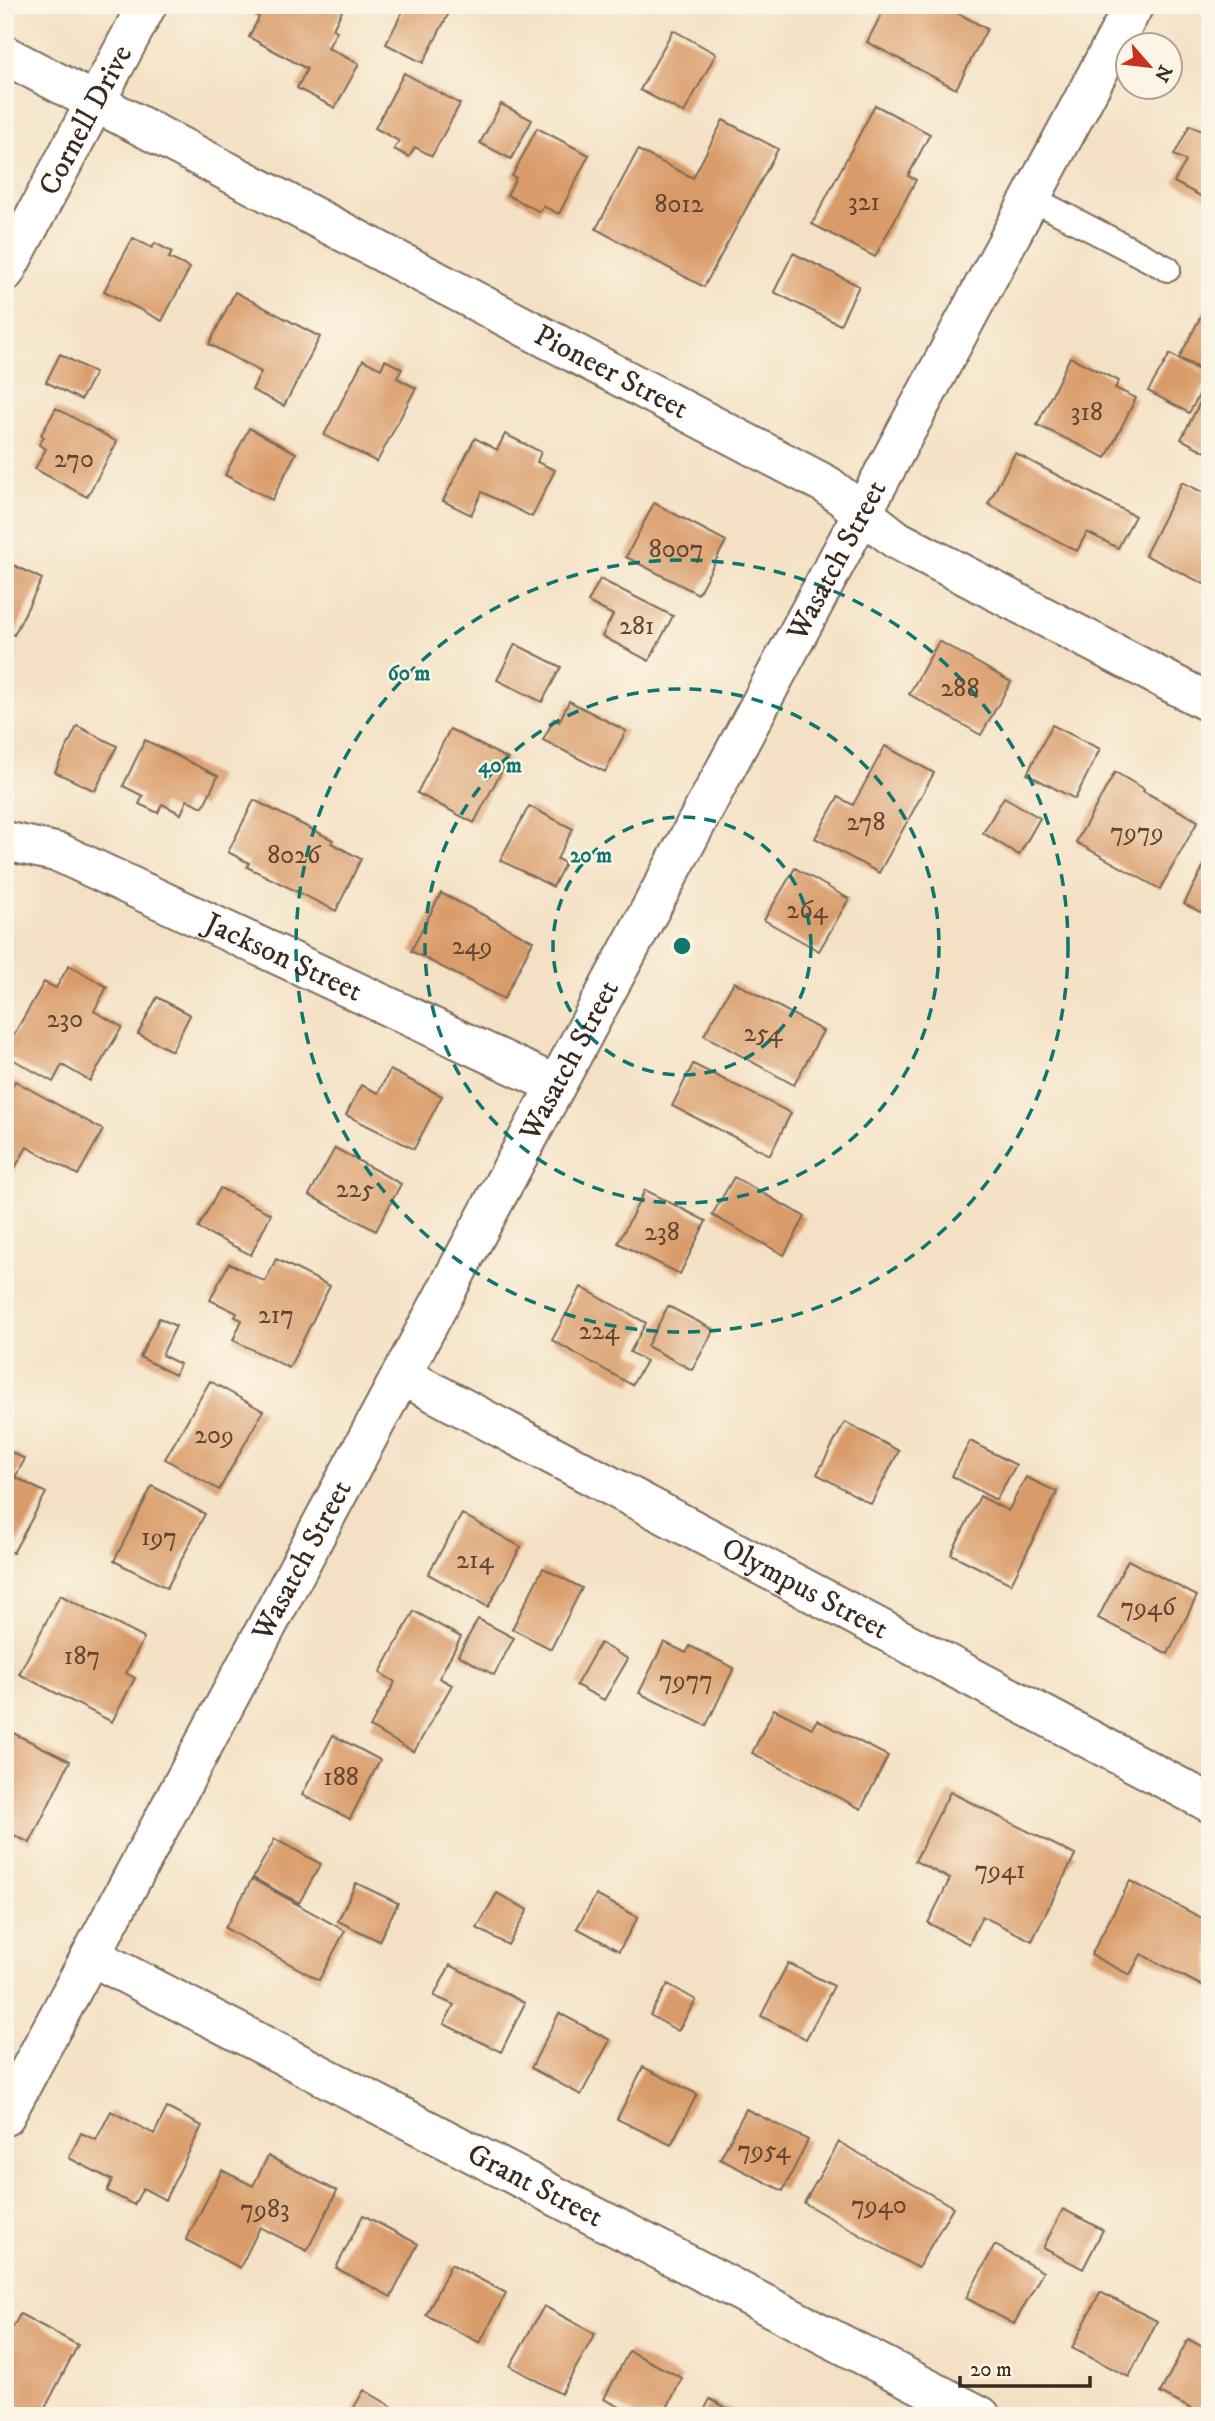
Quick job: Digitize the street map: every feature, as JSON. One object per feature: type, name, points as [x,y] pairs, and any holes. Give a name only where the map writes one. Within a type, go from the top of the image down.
[{"type":"street","name":"Cornell Drive","points":[[5,272],[147,5]]},
{"type":"street","name":"Wasatch Street","points":[[5,2116],[1134,5]]},
{"type":"street","name":"Pioneer Street","points":[[5,55],[827,485],[897,540],[1210,703]]},
{"type":"street","name":"Jackson Street","points":[[5,841],[61,853],[556,1085]]},
{"type":"street","name":"Olympus Street","points":[[401,1375],[1210,1803]]},
{"type":"street","name":"Grant Street","points":[[90,1956],[981,2416]]},
{"type":"lane","points":[[1031,198],[1168,269]]},
{"type":"building","points":[[258,5],[345,5],[333,29],[337,31],[328,48],[359,64],[335,108],[297,88],[307,69],[249,37],[259,17],[253,14]]},
{"type":"building","points":[[406,5],[453,5],[423,63],[386,44]]},
{"type":"building","points":[[886,5],[943,5],[987,29],[956,89],[867,42]]},
{"type":"building","points":[[673,30],[716,54],[684,113],[640,90]]},
{"type":"building","points":[[404,73],[460,104],[432,156],[415,147],[409,157],[394,149],[399,141],[375,128]]},
{"type":"building","points":[[501,104],[532,120],[511,159],[480,143]]},
{"type":"building","points":[[875,105],[930,134],[908,176],[916,180],[875,257],[812,224]]},
{"type":"building","points":[[723,120],[778,149],[704,287],[596,229],[638,150],[693,178]]},
{"type":"building","points":[[1190,125],[1210,135],[1210,201],[1174,182],[1186,161],[1174,155]]},
{"type":"building","points":[[537,128],[589,155],[559,214],[543,206],[540,212],[507,195],[516,178],[512,176]]},
{"type":"building","points":[[133,238],[152,248],[155,243],[172,252],[169,258],[190,268],[162,321],[104,291]]},
{"type":"building","points":[[793,253],[859,286],[840,325],[774,292]]},
{"type":"building","points":[[235,292],[320,337],[284,406],[252,390],[261,372],[209,344]]},
{"type":"building","points":[[1210,299],[1210,374],[1179,358]]},
{"type":"building","points":[[60,354],[95,373],[81,400],[46,382]]},
{"type":"building","points":[[1170,354],[1210,376],[1189,413],[1148,391]]},
{"type":"building","points":[[1070,357],[1119,381],[1115,388],[1136,398],[1106,458],[1037,425]]},
{"type":"building","points":[[363,360],[381,369],[385,360],[402,369],[397,378],[416,388],[377,462],[324,435]]},
{"type":"building","points":[[1204,395],[1210,398],[1210,454],[1181,439]]},
{"type":"building","points":[[56,408],[117,442],[87,497],[35,469],[46,449],[39,445],[44,437],[41,435]]},
{"type":"building","points":[[249,428],[296,453],[272,500],[225,475]]},
{"type":"building","points":[[505,434],[541,452],[537,462],[555,470],[532,517],[482,492],[471,515],[443,501],[475,438],[497,450]]},
{"type":"building","points":[[1015,453],[1135,516],[1118,548],[1087,532],[1077,551],[988,504]]},
{"type":"building","points":[[1182,482],[1210,496],[1210,587],[1145,555]]},
{"type":"building","points":[[654,503],[726,541],[698,594],[626,557]]},
{"type":"building","points":[[5,561],[42,579],[14,635],[5,630]]},
{"type":"building","points":[[600,579],[673,616],[649,661],[602,636],[613,615],[588,602]]},
{"type":"building","points":[[939,641],[1011,682],[981,735],[909,694]]},
{"type":"building","points":[[515,644],[561,667],[542,702],[497,680]]},
{"type":"building","points":[[569,701],[626,731],[605,772],[543,740],[554,719],[559,722]]},
{"type":"building","points":[[1052,725],[1100,749],[1075,799],[1027,774]]},
{"type":"building","points":[[77,726],[117,746],[95,791],[55,772]]},
{"type":"building","points":[[450,729],[508,759],[474,823],[417,793]]},
{"type":"building","points":[[145,740],[218,776],[203,807],[187,800],[181,814],[162,804],[158,813],[139,804],[143,796],[123,786]]},
{"type":"building","points":[[885,746],[934,773],[879,873],[815,838],[838,797],[853,805]]},
{"type":"building","points":[[1115,772],[1144,789],[1143,791],[1198,821],[1160,889],[1076,842]]},
{"type":"building","points":[[1004,797],[1040,818],[1019,855],[983,833]]},
{"type":"building","points":[[254,800],[333,840],[331,843],[361,859],[336,911],[247,867],[249,863],[228,852]]},
{"type":"building","points":[[529,806],[573,829],[557,859],[565,863],[553,887],[500,860]]},
{"type":"building","points":[[1210,854],[1210,917],[1184,904]]},
{"type":"building","points":[[795,868],[849,899],[819,951],[764,920]]},
{"type":"building","points":[[441,893],[533,941],[504,999],[411,951]]},
{"type":"building","points":[[69,965],[107,987],[94,1011],[122,1027],[90,1081],[62,1065],[53,1082],[5,1055],[5,1050],[44,982],[56,988]]},
{"type":"building","points":[[734,982],[823,1031],[794,1085],[704,1035]]},
{"type":"building","points":[[157,997],[190,1015],[172,1051],[138,1034]]},
{"type":"building","points":[[693,1064],[791,1113],[770,1155],[672,1106]]},
{"type":"building","points":[[390,1070],[442,1096],[414,1149],[346,1115],[361,1085],[378,1093]]},
{"type":"building","points":[[15,1081],[103,1130],[78,1175],[27,1147],[5,1185],[5,1099]]},
{"type":"building","points":[[335,1148],[401,1184],[376,1231],[309,1195]]},
{"type":"building","points":[[734,1177],[805,1217],[784,1255],[712,1215]]},
{"type":"building","points":[[220,1188],[271,1214],[251,1255],[198,1228]]},
{"type":"building","points":[[645,1190],[706,1221],[680,1274],[618,1243]]},
{"type":"building","points":[[276,1259],[330,1286],[289,1368],[233,1340],[242,1320],[235,1317],[237,1313],[210,1300],[229,1263],[265,1282]]},
{"type":"building","points":[[581,1287],[646,1323],[630,1352],[646,1361],[632,1385],[552,1340]]},
{"type":"building","points":[[668,1306],[714,1330],[692,1370],[647,1346]]},
{"type":"building","points":[[159,1318],[176,1326],[162,1355],[180,1364],[175,1375],[140,1357]]},
{"type":"building","points":[[210,1381],[263,1411],[219,1490],[165,1459]]},
{"type":"building","points":[[845,1422],[899,1451],[871,1504],[817,1474]]},
{"type":"building","points":[[970,1441],[1016,1465],[996,1500],[952,1476]]},
{"type":"building","points":[[5,1449],[25,1459],[15,1477],[46,1493],[13,1553],[5,1548]]},
{"type":"building","points":[[1026,1477],[1057,1492],[1011,1584],[951,1554],[980,1496],[1008,1511]]},
{"type":"building","points":[[152,1486],[205,1514],[167,1588],[114,1561]]},
{"type":"building","points":[[462,1514],[521,1547],[488,1607],[428,1574]]},
{"type":"building","points":[[1128,1560],[1197,1596],[1168,1654],[1098,1618]]},
{"type":"building","points":[[543,1568],[582,1588],[551,1649],[512,1629]]},
{"type":"building","points":[[60,1595],[144,1638],[126,1673],[135,1678],[112,1722],[19,1674]]},
{"type":"building","points":[[414,1611],[461,1637],[439,1678],[452,1685],[414,1752],[370,1727],[395,1682],[380,1673]]},
{"type":"building","points":[[478,1619],[514,1638],[494,1675],[458,1655]]},
{"type":"building","points":[[664,1642],[686,1653],[690,1646],[734,1668],[706,1726],[639,1693]]},
{"type":"building","points":[[600,1643],[628,1659],[604,1700],[576,1685]]},
{"type":"building","points":[[774,1709],[812,1728],[817,1720],[888,1756],[861,1809],[752,1753]]},
{"type":"building","points":[[5,1729],[70,1761],[30,1843],[5,1831]]},
{"type":"building","points":[[333,1735],[380,1760],[350,1819],[302,1795]]},
{"type":"building","points":[[950,1792],[1075,1855],[1032,1941],[982,1916],[969,1944],[928,1923],[950,1879],[915,1861]]},
{"type":"building","points":[[275,1839],[321,1864],[299,1903],[253,1878]]},
{"type":"building","points":[[252,1879],[345,1931],[319,1980],[225,1928]]},
{"type":"building","points":[[1130,1881],[1210,1922],[1210,1990],[1141,1954],[1130,1975],[1091,1955]]},
{"type":"building","points":[[356,1883],[398,1903],[379,1941],[338,1921]]},
{"type":"building","points":[[497,1893],[528,1910],[508,1945],[477,1928]]},
{"type":"building","points":[[596,1895],[638,1917],[619,1951],[577,1928]]},
{"type":"building","points":[[788,1963],[834,1986],[806,2039],[761,2016]]},
{"type":"building","points":[[450,1965],[525,2003],[501,2052],[444,2024],[454,2005],[434,1996]]},
{"type":"building","points":[[668,1984],[696,2000],[678,2031],[650,2015]]},
{"type":"building","points":[[559,2013],[610,2040],[581,2095],[531,2068]]},
{"type":"building","points":[[643,2067],[697,2094],[671,2145],[617,2119]]},
{"type":"building","points":[[167,2108],[202,2126],[165,2200],[143,2188],[134,2205],[107,2191],[112,2180],[69,2158],[81,2133],[96,2140],[111,2111],[154,2134]]},
{"type":"building","points":[[746,2109],[808,2140],[783,2191],[720,2159]]},
{"type":"building","points":[[839,2142],[953,2207],[918,2268],[804,2203]]},
{"type":"building","points":[[268,2156],[337,2191],[307,2251],[260,2227],[240,2268],[186,2240],[222,2170],[253,2186]]},
{"type":"building","points":[[1063,2209],[1103,2230],[1083,2269],[1043,2248]]},
{"type":"building","points":[[363,2215],[418,2244],[391,2297],[336,2268]]},
{"type":"building","points":[[995,2245],[1043,2272],[1014,2324],[966,2298]]},
{"type":"building","points":[[451,2264],[506,2293],[480,2343],[426,2315]]},
{"type":"building","points":[[1100,2292],[1157,2321],[1129,2377],[1072,2348]]},
{"type":"building","points":[[544,2306],[595,2334],[561,2394],[510,2366]]},
{"type":"building","points":[[20,2314],[78,2345],[41,2416],[5,2416],[5,2342]]},
{"type":"building","points":[[1188,2339],[1210,2351],[1210,2416],[1160,2393]]},
{"type":"building","points":[[629,2351],[682,2378],[663,2416],[637,2416],[604,2399]]},
{"type":"building","points":[[364,2390],[408,2416],[349,2416]]},
{"type":"building","points":[[710,2399],[741,2416],[701,2416]]}]
